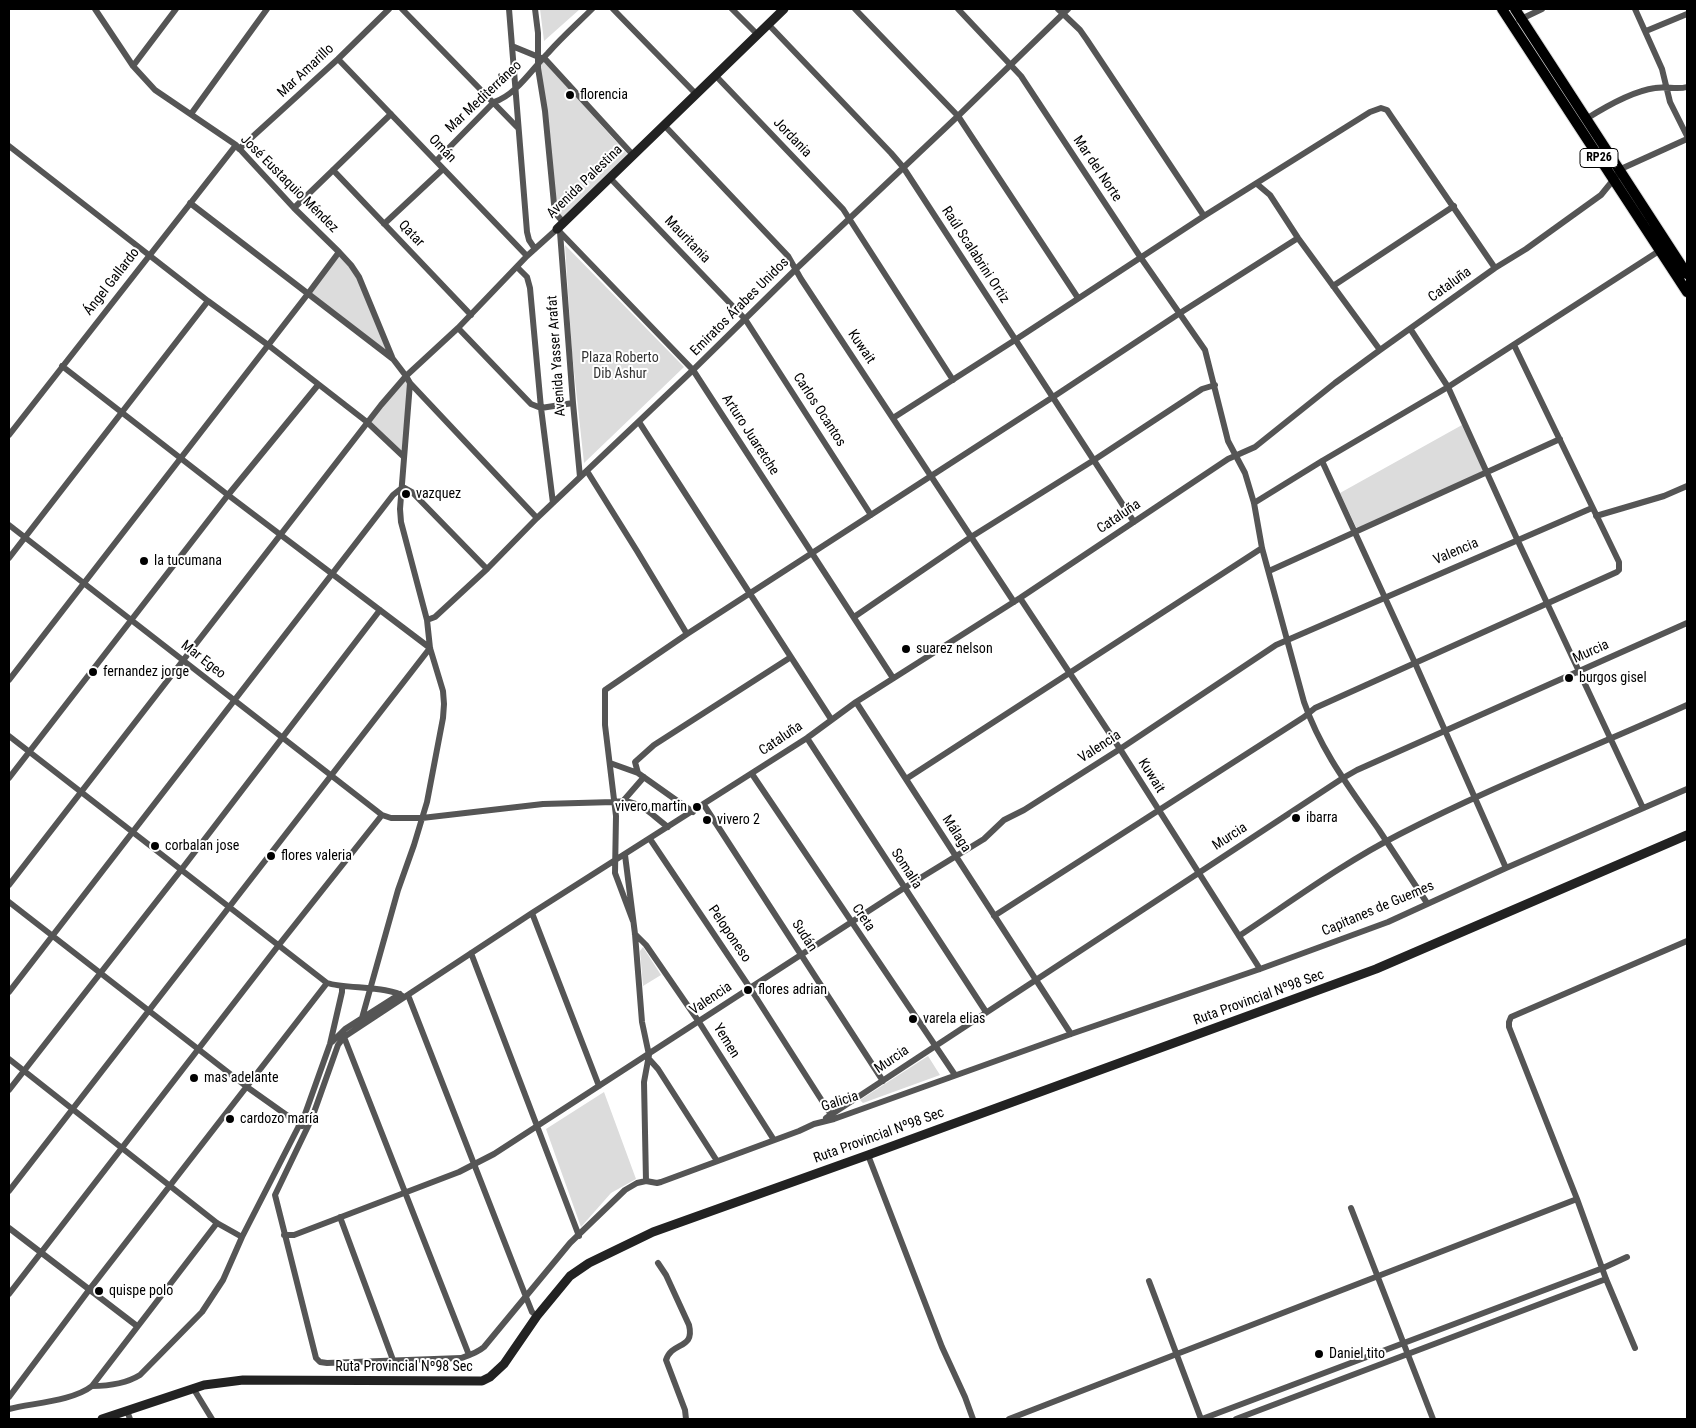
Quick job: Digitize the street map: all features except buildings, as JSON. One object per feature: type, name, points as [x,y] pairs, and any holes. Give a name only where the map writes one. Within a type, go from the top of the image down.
[{"type":"main road","name":"RP26","points":[[1502,9],[1687,292]]},
{"type":"main road","name":"RP26","points":[[1515,9],[1687,274]]},
{"type":"street","name":"José Eustaquio Méndez","points":[[95,9],[133,66],[155,90],[238,147],[294,208],[339,252],[359,277],[392,359]]},
{"type":"street","points":[[133,66],[176,9]]},
{"type":"street","points":[[191,114],[267,9]]},
{"type":"street","name":"Mar Amarillo","points":[[238,147],[338,60],[389,9]]},
{"type":"street","points":[[402,9],[518,128]]},
{"type":"street","points":[[509,9],[527,232],[529,240],[535,249]]},
{"type":"street","name":"Avenida Yasser Arafat","points":[[535,9],[540,57],[537,64],[545,111],[554,204],[560,228],[572,403],[580,477]]},
{"type":"street","points":[[540,57],[592,9]]},
{"type":"street","points":[[613,9],[696,94]]},
{"type":"street","points":[[732,9],[758,35]]},
{"type":"street","name":"Avenida Palestina","points":[[9,885],[367,422],[406,376],[458,328],[535,249],[560,228],[784,9]]},
{"type":"street","points":[[855,9],[958,116],[1078,298]]},
{"type":"street","name":"Mar del Norte","points":[[958,9],[1011,64],[1030,90],[1141,258],[1205,350],[1228,441],[1245,472],[1254,503],[1262,548],[1308,714],[1331,762],[1387,841],[1427,903]]},
{"type":"street","name":"Emiratos Árabes Unidos","points":[[427,620],[435,617],[487,569],[537,518],[849,218],[958,116],[1011,64],[1060,11],[1068,9]]},
{"type":"street","points":[[1511,24],[1542,9]]},
{"type":"street","points":[[1620,171],[1630,164],[1687,138],[1670,102],[1662,69],[1635,9]]},
{"type":"street","points":[[1060,11],[1080,30],[1204,216]]},
{"type":"street","points":[[1646,31],[1687,14]]},
{"type":"street","name":"Raúl Scalabrini Ortiz","points":[[768,24],[903,167],[1134,522]]},
{"type":"street","points":[[512,46],[540,57],[633,155]]},
{"type":"street","name":"Omán","points":[[338,60],[528,256]]},
{"type":"street","name":"Mar Mediterráneo","points":[[436,161],[494,102],[504,99],[515,89],[537,64]]},
{"type":"street","name":"Jordania","points":[[715,76],[843,209],[953,380]]},
{"type":"street","points":[[1586,119],[1636,93],[1654,88],[1667,87],[1677,89],[1687,87]]},
{"type":"street","points":[[893,418],[1204,216],[1370,112],[1381,108],[1387,110],[1392,116],[1495,268]]},
{"type":"street","points":[[294,208],[391,114]]},
{"type":"street","name":"Kuwait","points":[[664,125],[788,256],[801,279],[971,537],[1070,673],[1260,969]]},
{"type":"street","points":[[9,146],[149,256],[367,422],[404,457]]},
{"type":"street","name":"Ángel Gallardo","points":[[9,435],[190,202],[238,147]]},
{"type":"street","points":[[384,224],[443,169]]},
{"type":"street","name":"Qatar","points":[[333,170],[471,315]]},
{"type":"street","name":"Cataluña","points":[[404,995],[752,774],[892,678],[1017,600],[1235,455],[1245,452],[1262,442],[1335,383],[1380,350],[1601,195],[1620,171]]},
{"type":"street","name":"Mauritania","points":[[610,178],[746,319]]},
{"type":"street","points":[[1257,184],[1270,195],[1298,238],[1380,350]]},
{"type":"street","points":[[190,202],[307,295],[392,359],[410,383],[537,518]]},
{"type":"street","points":[[1333,286],[1454,206]]},
{"type":"street","name":"Arturo Juaretche","points":[[560,228],[693,370],[892,678]]},
{"type":"street","points":[[633,920],[617,879],[615,861],[616,816],[605,725],[605,690],[687,634],[1298,238]]},
{"type":"street","points":[[1254,503],[1448,388],[1659,251]]},
{"type":"street","points":[[9,680],[339,252]]},
{"type":"street","name":"Avenida Yasser Arafat","points":[[517,267],[527,277],[530,288],[553,504]]},
{"type":"street","points":[[9,558],[208,301]]},
{"type":"street","name":"Carlos Ocantos","points":[[746,319],[871,515]]},
{"type":"street","points":[[458,328],[531,404],[542,408],[572,403]]},
{"type":"street","points":[[1411,330],[1448,388],[1642,808]]},
{"type":"street","points":[[994,916],[1315,708],[1619,570],[1619,562],[1514,345]]},
{"type":"street","points":[[62,366],[430,648]]},
{"type":"street","points":[[362,1018],[398,890],[422,818],[443,718],[444,704],[439,675],[430,648],[427,620],[401,522],[400,509],[410,383]]},
{"type":"street","points":[[9,778],[228,495],[318,385]]},
{"type":"street","points":[[854,617],[971,537],[1094,460],[1202,388],[1215,385]]},
{"type":"street","points":[[639,422],[831,720]]},
{"type":"street","points":[[1269,571],[1560,439]]},
{"type":"street","points":[[1322,461],[1356,532],[1506,868]]},
{"type":"street","points":[[587,471],[687,634]]},
{"type":"street","points":[[403,486],[412,492],[487,569]]},
{"type":"street","points":[[9,992],[394,495],[403,486]]},
{"type":"street","points":[[1596,516],[1664,496],[1687,486]]},
{"type":"street","name":"Valencia","points":[[284,1236],[294,1235],[474,1165],[599,1086],[649,1057],[800,955],[955,855],[984,839],[1004,820],[1024,810],[1120,749],[1276,646],[1592,508]]},
{"type":"street","name":"Mar Egeo","points":[[9,525],[382,815]]},
{"type":"street","points":[[906,779],[1262,548]]},
{"type":"street","points":[[9,1090],[181,870],[380,610]]},
{"type":"street","name":"Murcia","points":[[832,1117],[1036,978],[1342,778],[1687,622]]},
{"type":"street","points":[[9,1191],[430,648]]},
{"type":"street","points":[[641,775],[635,766],[635,762],[654,745],[791,656]]},
{"type":"street","name":"Málaga","points":[[856,702],[1036,978],[1070,1034]]},
{"type":"street","points":[[1239,936],[1352,860],[1387,841],[1474,798],[1687,705]]},
{"type":"street","points":[[9,736],[327,983],[404,995]]},
{"type":"street","name":"Somalia","points":[[807,738],[986,1012]]},
{"type":"street","points":[[610,763],[641,775],[693,812]]},
{"type":"street","name":"Creta","points":[[752,774],[954,1075]]},
{"type":"street","points":[[624,800],[641,775]]},
{"type":"street","name":"Capitanes de Guemes","points":[[1070,1034],[1260,969],[1388,922],[1427,903],[1687,789]]},
{"type":"street","points":[[9,1294],[278,946],[382,815],[391,818],[422,818],[543,804],[614,802],[624,800],[639,804],[668,827]]},
{"type":"street","name":"Sudán","points":[[704,805],[883,1081]]},
{"type":"street","name":"Ruta Provincial Nº98 Sec","points":[[102,1419],[128,1415],[193,1388],[213,1383],[243,1380],[482,1381],[490,1377],[504,1364],[537,1316],[570,1276],[589,1263],[626,1244],[678,1222],[868,1155],[1376,969],[1687,835]]},
{"type":"street","name":"Peloponeso","points":[[650,839],[750,988],[832,1117]]},
{"type":"street","points":[[625,855],[635,934],[642,1022],[649,1057],[644,1082],[646,1181]]},
{"type":"street","points":[[9,902],[247,1087],[307,1128]]},
{"type":"street","points":[[532,913],[599,1086]]},
{"type":"street","name":"Yemen","points":[[635,934],[646,945],[699,1022],[774,1140]]},
{"type":"street","points":[[1635,1348],[1606,1279],[1577,1199],[1509,1027],[1509,1022],[1511,1017],[1687,941]]},
{"type":"street","points":[[471,953],[579,1236]]},
{"type":"street","points":[[22,1406],[9,1396],[327,983]]},
{"type":"street","points":[[92,1386],[132,1380],[150,1366],[202,1312],[223,1280],[242,1238],[300,1125],[330,1044],[342,986]]},
{"type":"street","points":[[330,1044],[341,1032],[362,1018],[404,995]]},
{"type":"street","points":[[344,1037],[469,1355],[461,1358],[327,1363],[317,1360],[275,1195],[322,1093],[338,1045],[344,1037],[404,995]]},
{"type":"street","points":[[404,995],[532,1312],[537,1316]]},
{"type":"street","name":"Galicia","points":[[469,1355],[484,1347],[570,1243],[626,1190],[637,1183],[646,1181],[657,1183],[832,1117],[1070,1034]]},
{"type":"street","points":[[649,1057],[716,1160]]},
{"type":"street","points":[[9,1059],[217,1223],[242,1238]]},
{"type":"street","points":[[868,1155],[942,1347],[965,1396],[973,1419]]},
{"type":"street","points":[[266,1190],[275,1195]]},
{"type":"street","points":[[1009,1419],[1577,1199]]},
{"type":"street","points":[[1351,1208],[1433,1419]]},
{"type":"street","points":[[340,1217],[393,1360]]},
{"type":"street","points":[[9,1409],[39,1404],[84,1392],[92,1386],[217,1223]]},
{"type":"street","points":[[9,1228],[137,1326]]},
{"type":"street","points":[[1149,1282],[1202,1419],[1628,1257]]},
{"type":"street","points":[[658,1263],[666,1274],[691,1333],[688,1341],[670,1351],[666,1360],[685,1410],[686,1419]]},
{"type":"street","points":[[1236,1419],[1606,1279]]},
{"type":"street","points":[[193,1388],[212,1419]]},
{"type":"green space","points":[[540,9],[580,9],[544,41]]},
{"type":"green space","points":[[543,60],[628,155],[564,221],[558,214],[540,65]]},
{"type":"green space","name":"Plaza Roberto Dib Ashur","points":[[565,245],[684,367],[584,463],[572,353]]},
{"type":"green space","points":[[339,253],[355,272],[392,358],[308,294]]},
{"type":"green space","points":[[406,376],[409,383],[404,455],[368,422]]},
{"type":"green space","points":[[1462,425],[1484,471],[1357,529],[1340,493]]},
{"type":"green space","points":[[643,947],[661,975],[643,986],[640,951]]},
{"type":"green space","points":[[928,1056],[940,1075],[863,1103],[860,1100]]},
{"type":"green space","points":[[604,1092],[636,1179],[611,1193],[581,1227],[546,1129]]},
{"type":"place","name":"florencia","points":[[570,95]]},
{"type":"place","name":"vazquez","points":[[406,494]]},
{"type":"place","name":"la tucumana","points":[[144,561]]},
{"type":"place","name":"suarez nelson","points":[[906,649]]},
{"type":"place","name":"fernandez jorge","points":[[93,672]]},
{"type":"place","name":"burgos gisel","points":[[1569,678]]},
{"type":"place","name":"vivero martin","points":[[697,807]]},
{"type":"place","name":"ibarra","points":[[1296,818]]},
{"type":"place","name":"vivero 2","points":[[707,820]]},
{"type":"place","name":"corbalan jose","points":[[155,846]]},
{"type":"place","name":"flores valeria","points":[[271,856]]},
{"type":"place","name":"flores adrian","points":[[748,990]]},
{"type":"place","name":"varela elias","points":[[913,1019]]},
{"type":"place","name":"mas adelante","points":[[194,1078]]},
{"type":"place","name":"cardozo maría","points":[[230,1119]]},
{"type":"place","name":"quispe polo","points":[[99,1291]]},
{"type":"place","name":"Daniel tito","points":[[1319,1354]]}]
